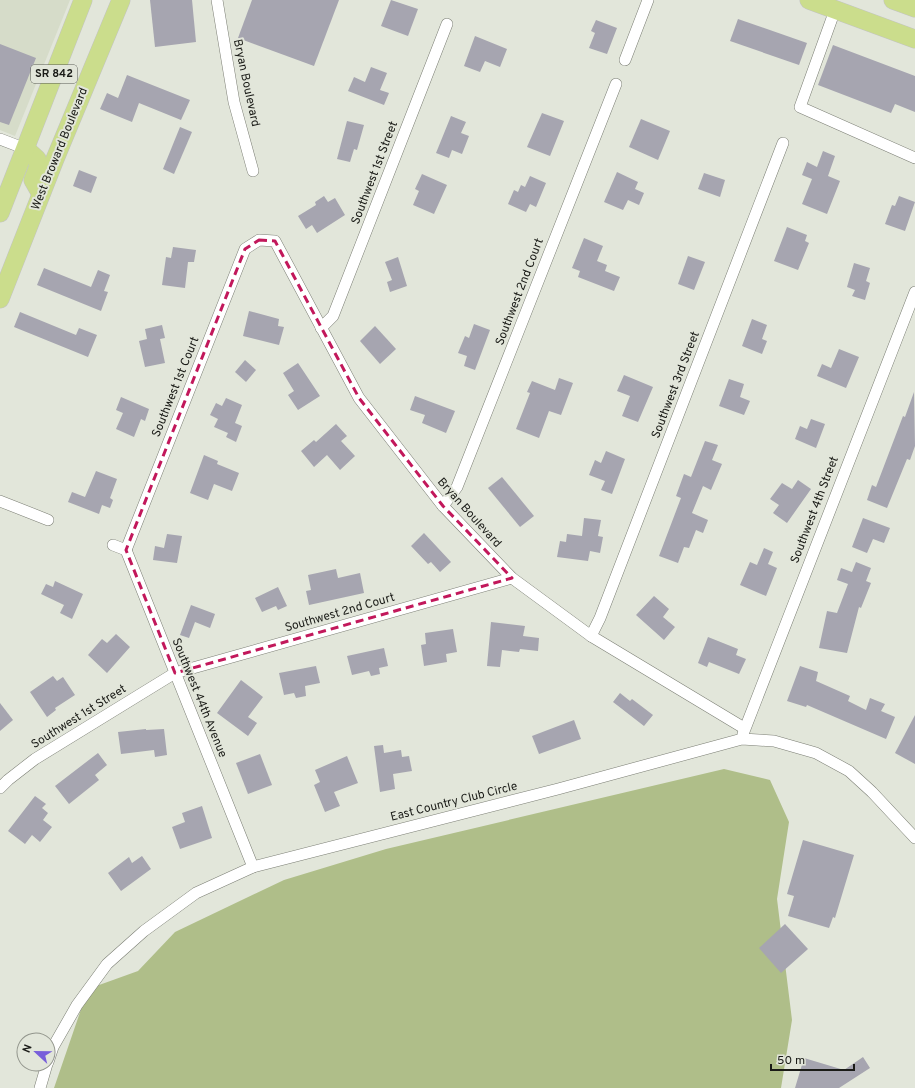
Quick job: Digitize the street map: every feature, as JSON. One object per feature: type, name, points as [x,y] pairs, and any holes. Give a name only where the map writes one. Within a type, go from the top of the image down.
[{"type":"main road","name":"SR 842","points":[[0,213],[83,0]]},
{"type":"main road","name":"West Broward Boulevard","points":[[0,299],[41,194],[121,0]]},
{"type":"main road","points":[[809,0],[915,39]]},
{"type":"main road","points":[[893,0],[915,8]]},
{"type":"main road","points":[[26,149],[37,159],[38,167],[33,180],[41,194]]},
{"type":"street","name":"Bryan Boulevard","points":[[217,0],[234,102],[253,171]]},
{"type":"street","points":[[625,60],[648,0]]},
{"type":"street","points":[[835,10],[800,107],[915,158]]},
{"type":"street","name":"Southwest 1st Street","points":[[321,328],[333,316],[447,24]]},
{"type":"street","name":"Southwest 2nd Court","points":[[443,506],[458,486],[616,84]]},
{"type":"street","points":[[0,139],[26,149]]},
{"type":"street","name":"Southwest 3rd Street","points":[[591,636],[606,603],[784,143]]},
{"type":"street","name":"Bryan Boulevard","points":[[259,240],[275,241],[358,398],[443,506],[512,578],[591,636],[743,733]]},
{"type":"street","name":"Southwest 1st Court","points":[[126,550],[245,250],[259,240]]},
{"type":"street","name":"Southwest 4th Street","points":[[743,733],[915,292]]},
{"type":"street","points":[[0,501],[48,520]]},
{"type":"street","points":[[113,545],[126,550]]},
{"type":"street","name":"Southwest 44th Avenue","points":[[126,550],[253,867]]},
{"type":"street","name":"Southwest 2nd Court","points":[[175,673],[512,578]]},
{"type":"street","name":"Southwest 1st Street","points":[[0,788],[35,759],[175,673]]},
{"type":"street","name":"East Country Club Circle","points":[[56,1042],[77,1005],[107,964],[144,931],[196,893],[253,867],[558,789],[743,733],[816,753],[849,771],[914,835]]},
{"type":"street","name":"East Country Club Circle","points":[[40,1088],[45,1072]]},
{"type":"highlighted area","points":[[259,240],[275,241],[359,398],[443,506],[512,578],[175,673],[126,550],[245,249]]},
{"type":"shaded area","points":[[0,0],[70,0],[15,136],[0,130]]},
{"type":"green space","points":[[724,769],[770,780],[789,822],[777,899],[792,1020],[781,1088],[54,1088],[88,989],[138,971],[175,932],[284,880],[386,849]]},
{"type":"building","points":[[150,0],[192,0],[196,42],[155,47]]},
{"type":"building","points":[[252,0],[339,0],[314,66],[238,38]]},
{"type":"building","points":[[391,0],[418,9],[408,36],[381,26]]},
{"type":"building","points":[[738,19],[807,43],[799,65],[730,41]]},
{"type":"building","points":[[596,20],[617,28],[607,54],[589,48],[595,33],[591,31]]},
{"type":"building","points":[[475,36],[507,49],[500,67],[485,61],[480,72],[464,66]]},
{"type":"building","points":[[0,44],[36,58],[9,125],[0,122]]},
{"type":"building","points":[[833,45],[915,76],[915,112],[895,104],[891,113],[818,85]]},
{"type":"building","points":[[371,67],[387,73],[380,90],[389,93],[384,105],[348,91],[354,77],[365,82]]},
{"type":"building","points":[[127,75],[190,100],[181,120],[139,103],[132,122],[100,109],[107,93],[118,98]]},
{"type":"building","points":[[542,113],[564,121],[550,156],[527,147]]},
{"type":"building","points":[[451,116],[466,122],[461,133],[469,136],[462,154],[452,150],[449,158],[436,153]]},
{"type":"building","points":[[641,119],[670,131],[658,160],[629,147]]},
{"type":"building","points":[[347,121],[364,125],[357,150],[354,149],[350,162],[337,159]]},
{"type":"building","points":[[180,127],[192,132],[174,174],[163,169]]},
{"type":"building","points":[[823,151],[835,156],[828,176],[840,181],[827,214],[802,204],[812,179],[802,175],[807,162],[817,167]]},
{"type":"building","points":[[79,170],[97,177],[91,193],[73,186]]},
{"type":"building","points":[[617,172],[638,182],[635,189],[644,193],[639,205],[628,200],[623,210],[604,202]]},
{"type":"building","points":[[704,173],[725,180],[720,197],[698,189]]},
{"type":"building","points":[[422,174],[447,185],[434,214],[413,205],[419,191],[415,189]]},
{"type":"building","points":[[530,176],[546,183],[536,207],[530,204],[526,212],[508,204],[514,190],[518,192],[521,185],[525,187]]},
{"type":"building","points":[[324,196],[328,202],[335,198],[345,215],[317,233],[312,225],[306,229],[298,216],[316,205],[315,202]]},
{"type":"building","points":[[899,196],[915,202],[905,231],[885,224],[892,205],[895,206]]},
{"type":"building","points":[[787,227],[807,235],[805,241],[809,243],[798,270],[774,261]]},
{"type":"building","points":[[584,238],[603,246],[597,261],[607,265],[605,271],[620,277],[614,291],[578,277],[580,271],[572,268]]},
{"type":"building","points":[[173,247],[196,250],[194,262],[188,262],[185,288],[162,285],[166,257],[171,258]]},
{"type":"building","points":[[688,256],[705,262],[694,290],[678,284]]},
{"type":"building","points":[[398,257],[407,286],[390,292],[387,282],[392,280],[385,262]]},
{"type":"building","points":[[854,263],[870,268],[866,281],[870,283],[865,300],[852,296],[855,290],[847,287]]},
{"type":"building","points":[[44,268],[91,287],[98,270],[110,275],[104,291],[108,292],[101,311],[37,285]]},
{"type":"building","points":[[249,311],[279,319],[278,326],[284,327],[279,345],[243,336]]},
{"type":"building","points":[[20,312],[76,335],[79,328],[97,335],[88,357],[14,327]]},
{"type":"building","points":[[752,319],[767,325],[762,339],[767,341],[762,354],[742,346]]},
{"type":"building","points":[[474,324],[490,330],[475,370],[464,366],[467,356],[458,353],[465,336],[469,338]]},
{"type":"building","points":[[162,325],[165,338],[160,339],[165,363],[145,367],[139,341],[147,339],[145,329]]},
{"type":"building","points":[[375,326],[396,349],[380,364],[360,341]]},
{"type":"building","points":[[839,349],[859,357],[846,388],[817,376],[822,364],[831,368]]},
{"type":"building","points":[[245,360],[256,370],[246,382],[235,372]]},
{"type":"building","points":[[298,363],[320,396],[298,410],[288,395],[294,391],[283,373]]},
{"type":"building","points":[[624,375],[653,387],[638,422],[622,416],[630,396],[617,391]]},
{"type":"building","points":[[559,378],[573,383],[561,415],[549,411],[539,438],[516,429],[530,393],[527,392],[532,381],[555,390]]},
{"type":"building","points":[[729,379],[744,384],[740,397],[750,401],[744,415],[719,406]]},
{"type":"building","points":[[914,392],[915,446],[910,460],[907,459],[887,508],[867,500],[872,485],[876,487],[903,416],[905,417]]},
{"type":"building","points":[[415,396],[455,411],[446,433],[422,423],[425,415],[410,410]]},
{"type":"building","points":[[121,397],[149,409],[145,421],[141,419],[134,437],[116,429],[123,413],[116,410]]},
{"type":"building","points":[[226,398],[242,405],[235,423],[242,426],[236,442],[226,437],[228,433],[214,427],[218,419],[210,415],[216,403],[222,406]]},
{"type":"building","points":[[811,419],[825,424],[816,448],[795,439],[800,426],[807,429]]},
{"type":"building","points":[[336,424],[347,436],[341,441],[355,456],[340,470],[327,455],[314,467],[301,451],[314,440],[316,442]]},
{"type":"building","points":[[705,441],[718,445],[712,460],[722,464],[711,490],[703,486],[692,513],[708,520],[703,533],[696,530],[689,548],[684,547],[678,563],[659,556],[681,498],[676,496],[684,474],[691,477]]},
{"type":"building","points":[[606,451],[625,459],[612,494],[601,490],[605,481],[589,475],[595,460],[601,463]]},
{"type":"building","points":[[204,455],[218,461],[217,464],[239,473],[232,491],[214,484],[208,500],[190,493]]},
{"type":"building","points":[[96,471],[117,479],[110,498],[113,500],[110,508],[102,505],[99,514],[68,502],[72,492],[85,497]]},
{"type":"building","points":[[502,477],[534,516],[520,527],[488,488]]},
{"type":"building","points":[[798,480],[811,489],[787,523],[773,513],[779,505],[770,499],[782,483],[792,489]]},
{"type":"building","points":[[584,518],[601,520],[598,536],[603,537],[600,553],[590,551],[588,561],[557,557],[560,541],[566,542],[567,534],[582,536]]},
{"type":"building","points":[[863,518],[890,528],[884,543],[873,539],[867,553],[852,547]]},
{"type":"building","points":[[424,533],[451,562],[440,572],[431,562],[428,564],[411,546]]},
{"type":"building","points":[[167,534],[182,536],[177,563],[153,560],[155,546],[164,548]]},
{"type":"building","points":[[764,548],[773,552],[768,564],[777,568],[766,596],[740,585],[750,562],[757,565]]},
{"type":"building","points":[[856,562],[871,568],[866,581],[871,583],[861,608],[859,607],[847,653],[819,648],[827,611],[837,613],[848,584],[837,580],[841,568],[852,572]]},
{"type":"building","points":[[336,569],[338,578],[360,573],[364,593],[309,605],[306,591],[311,590],[308,575]]},
{"type":"building","points":[[55,581],[83,594],[72,619],[60,613],[64,605],[41,594],[46,584],[53,587]]},
{"type":"building","points":[[278,587],[287,606],[278,610],[276,606],[262,612],[255,598]]},
{"type":"building","points":[[654,596],[669,609],[663,617],[675,627],[664,640],[636,615]]},
{"type":"building","points":[[191,605],[215,614],[210,628],[195,622],[189,638],[180,635]]},
{"type":"building","points":[[491,622],[525,626],[523,636],[539,638],[538,651],[520,649],[519,652],[502,650],[500,667],[487,666]]},
{"type":"building","points":[[453,629],[457,652],[446,654],[447,662],[424,666],[421,645],[426,644],[425,633]]},
{"type":"building","points":[[116,634],[130,647],[107,673],[88,655],[102,639],[107,643]]},
{"type":"building","points":[[708,637],[738,649],[736,655],[746,659],[739,674],[709,662],[707,667],[698,663]]},
{"type":"building","points":[[384,648],[388,666],[379,668],[380,674],[371,676],[369,671],[352,675],[347,656]]},
{"type":"building","points":[[316,666],[320,683],[305,686],[306,696],[296,698],[294,693],[284,695],[279,673]]},
{"type":"building","points":[[800,666],[818,672],[816,681],[850,696],[848,701],[866,710],[870,698],[885,704],[881,711],[895,717],[886,739],[807,705],[806,707],[787,701]]},
{"type":"building","points":[[53,676],[57,681],[63,677],[75,695],[55,708],[56,710],[47,717],[30,692]]},
{"type":"building","points":[[241,680],[263,697],[248,717],[257,723],[248,736],[217,713]]},
{"type":"building","points":[[620,693],[630,701],[632,699],[653,715],[644,726],[613,702]]},
{"type":"building","points":[[0,703],[13,720],[0,731]]},
{"type":"building","points":[[915,715],[915,764],[895,753]]},
{"type":"building","points":[[574,720],[581,739],[539,754],[532,736]]},
{"type":"building","points":[[164,729],[167,755],[155,757],[154,750],[121,754],[118,732]]},
{"type":"building","points":[[383,745],[384,753],[401,750],[402,757],[409,756],[412,771],[393,774],[395,789],[380,792],[374,746]]},
{"type":"building","points":[[98,753],[107,765],[95,775],[99,780],[69,804],[55,786]]},
{"type":"building","points":[[260,754],[272,785],[248,794],[236,763]]},
{"type":"building","points":[[347,756],[358,783],[334,792],[340,806],[325,812],[314,785],[320,782],[315,770]]},
{"type":"building","points":[[35,796],[46,804],[42,808],[48,813],[43,820],[52,827],[40,842],[32,835],[25,844],[8,831]]},
{"type":"building","points":[[202,806],[212,838],[180,849],[172,827],[185,822],[182,813]]},
{"type":"building","points":[[803,840],[854,855],[835,918],[833,917],[829,928],[788,916],[794,896],[787,894]]},
{"type":"building","points":[[142,856],[151,869],[121,891],[108,873],[129,857],[132,863]]},
{"type":"building","points":[[785,924],[808,949],[781,973],[759,948]]},
{"type":"building","points":[[863,1057],[870,1068],[839,1088],[795,1088],[804,1058],[844,1070]]}]
